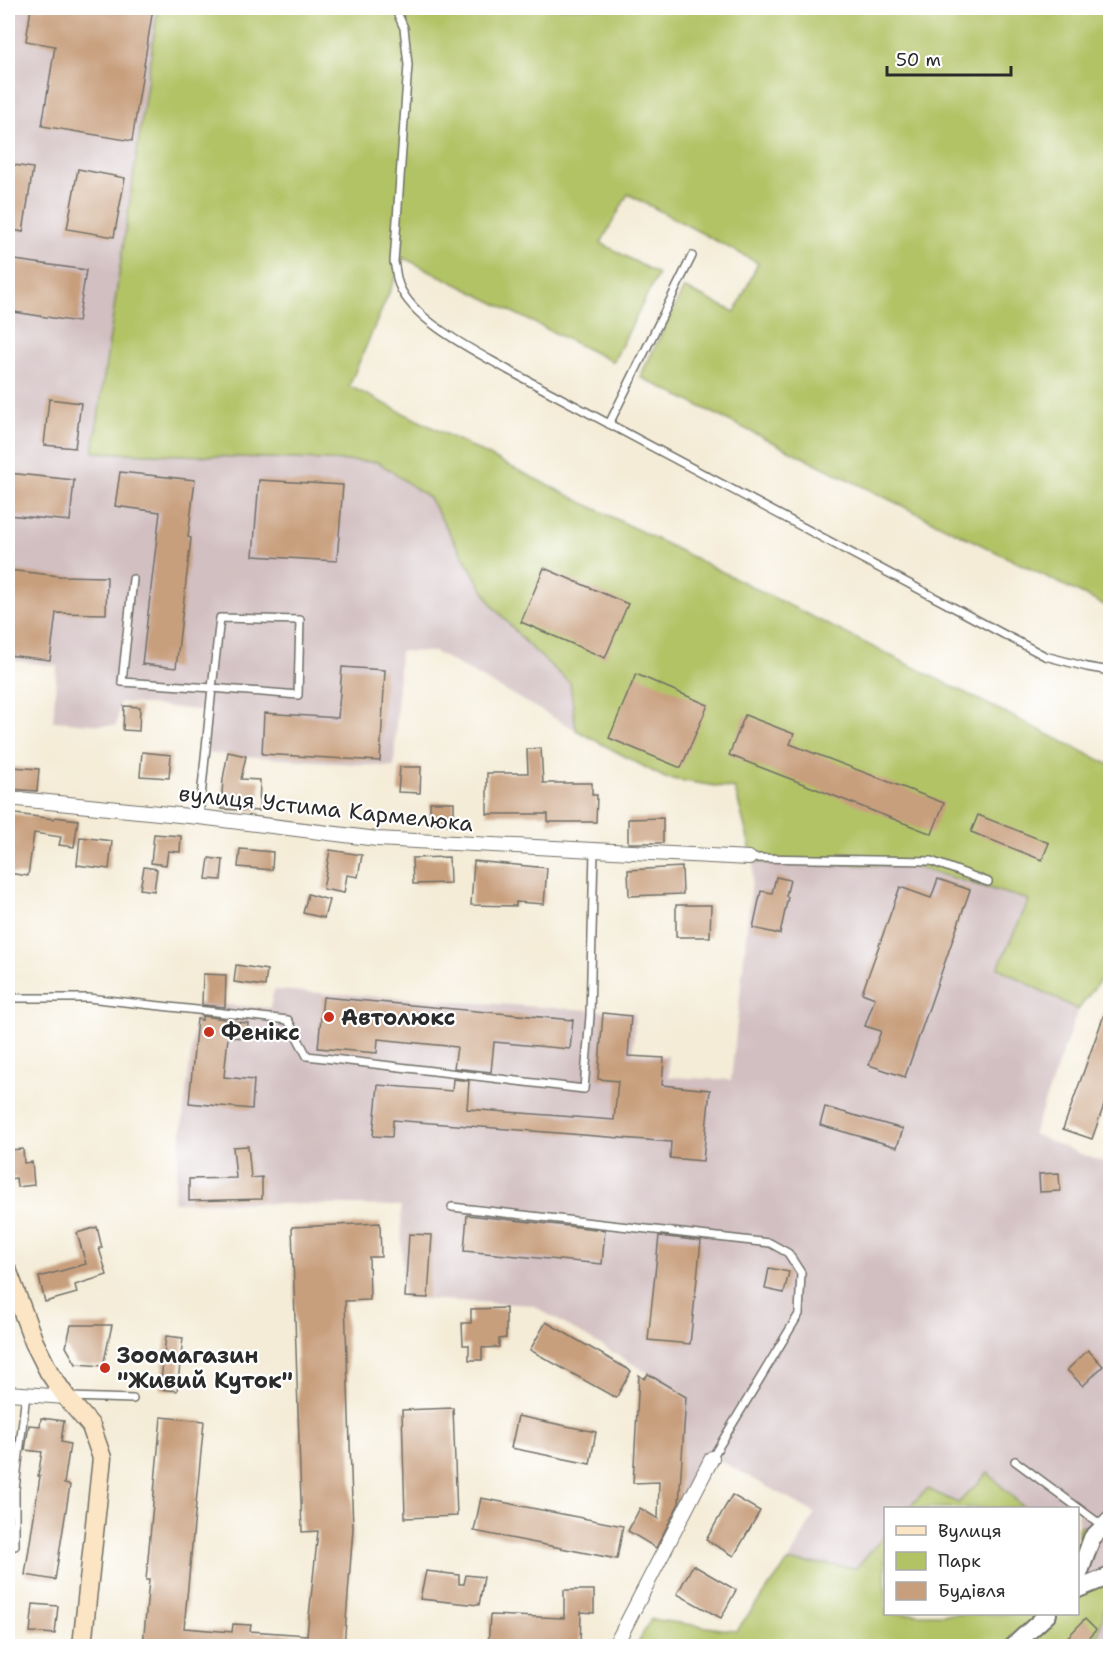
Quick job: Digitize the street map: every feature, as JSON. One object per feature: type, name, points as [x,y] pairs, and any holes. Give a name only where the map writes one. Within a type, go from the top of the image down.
[{"type":"main road","points":[[8,1272],[11,1292],[49,1372],[66,1397],[91,1425],[102,1458],[82,1647]]},
{"type":"street","name":"вулиця Устима Кармелюка","points":[[8,798],[199,817],[377,839],[750,858]]},
{"type":"street","points":[[8,1393],[66,1397]]},
{"type":"street","points":[[615,1647],[712,1458]]},
{"type":"street","points":[[1079,1572],[1092,1538],[1107,1523]]},
{"type":"street","points":[[1079,1588],[1110,1576]]},
{"type":"street","points":[[1012,1647],[1047,1615]]},
{"type":"lane","points":[[396,8],[404,28],[408,65],[394,262],[399,286],[412,305],[444,333],[508,370],[1045,656],[1110,671]]},
{"type":"lane","points":[[609,424],[692,256]]},
{"type":"lane","points":[[133,579],[122,682],[212,688],[298,695],[300,620],[220,618],[212,688],[199,817]]},
{"type":"lane","points":[[8,998],[88,999],[288,1020],[307,1056],[584,1089],[590,1017],[594,850]]},
{"type":"lane","points":[[750,858],[931,861],[988,882]]},
{"type":"lane","points":[[452,1207],[770,1243],[788,1253],[801,1273],[799,1314],[712,1458]]},
{"type":"lane","points":[[15,1546],[11,1488],[26,1394]]},
{"type":"lane","points":[[66,1397],[133,1399]]},
{"type":"lane","points":[[1015,1461],[1107,1523]]},
{"type":"shaded area","points":[[8,8],[158,8],[93,452],[378,462],[429,498],[492,605],[528,645],[570,683],[576,730],[435,652],[400,651],[394,767],[202,753],[205,711],[120,702],[116,726],[53,721],[57,666],[8,660]]},
{"type":"shaded area","points":[[754,862],[912,866],[1030,900],[998,968],[1078,1010],[1033,1134],[1110,1164],[1110,1590],[1079,1585],[1079,1507],[962,1507],[958,1503],[921,1495],[909,1507],[884,1507],[884,1536],[856,1568],[788,1562],[815,1513],[717,1459],[679,1510],[686,1395],[532,1305],[403,1298],[401,1206],[173,1202],[197,1003],[270,1008],[274,990],[635,1013],[633,1053],[668,1056],[669,1077],[731,1080]]},
{"type":"shaded area","points":[[8,1560],[10,1646],[8,1646]]},
{"type":"shaded area","points":[[1110,1590],[1110,1646],[1096,1646],[1102,1613]]},
{"type":"green space","points":[[158,8],[1110,8],[1110,608],[640,377],[684,288],[735,312],[758,263],[628,194],[601,243],[658,274],[613,362],[404,258],[349,386],[1110,765],[1110,984],[1100,980],[1078,1010],[998,968],[1029,900],[912,866],[754,862],[735,789],[665,778],[576,730],[570,683],[528,645],[492,605],[429,498],[378,462],[93,452]]},
{"type":"green space","points":[[988,1473],[1023,1507],[909,1507],[928,1489],[958,1503]]},
{"type":"green space","points":[[1079,1527],[1085,1527],[1090,1531],[1079,1556]]},
{"type":"green space","points":[[884,1536],[884,1615],[1079,1615],[1079,1585],[1108,1583],[1108,1588],[1096,1646],[636,1646],[651,1619],[736,1631],[788,1562],[856,1568]]},
{"type":"building","points":[[31,8],[153,8],[132,141],[42,126],[55,46],[26,41]]},
{"type":"building","points":[[8,164],[33,168],[23,232],[8,229]]},
{"type":"building","points":[[78,169],[125,178],[114,237],[67,229]]},
{"type":"building","points":[[8,259],[86,270],[78,322],[8,311]]},
{"type":"building","points":[[49,399],[81,403],[75,448],[44,445]]},
{"type":"building","points":[[120,472],[195,480],[188,537],[191,538],[176,668],[142,664],[160,512],[115,506]]},
{"type":"building","points":[[8,473],[74,480],[70,521],[8,515]]},
{"type":"building","points":[[259,480],[343,485],[337,561],[253,556]]},
{"type":"building","points":[[544,568],[628,604],[605,658],[521,622]]},
{"type":"building","points":[[8,570],[60,576],[107,577],[106,614],[56,613],[50,660],[8,655]]},
{"type":"building","points":[[342,667],[385,670],[380,761],[262,754],[264,713],[338,718]]},
{"type":"building","points":[[636,674],[708,705],[681,768],[609,738]]},
{"type":"building","points":[[124,706],[140,707],[139,731],[123,730]]},
{"type":"building","points":[[745,715],[794,734],[790,744],[944,803],[932,834],[729,755]]},
{"type":"building","points":[[541,748],[543,783],[592,783],[592,795],[597,795],[596,822],[548,822],[548,814],[487,814],[487,773],[528,773],[527,749]]},
{"type":"building","points":[[142,752],[171,755],[169,778],[140,776]]},
{"type":"building","points":[[228,752],[246,756],[241,779],[260,780],[259,811],[221,809]]},
{"type":"building","points":[[12,767],[39,769],[37,791],[10,789]]},
{"type":"building","points":[[400,767],[421,767],[420,793],[398,792]]},
{"type":"building","points":[[430,802],[454,802],[454,824],[430,824]]},
{"type":"building","points":[[8,813],[78,820],[74,847],[59,845],[61,837],[34,833],[28,876],[8,873]]},
{"type":"building","points":[[978,815],[1049,843],[1042,860],[971,832]]},
{"type":"building","points":[[663,818],[663,843],[628,843],[628,819]]},
{"type":"building","points":[[154,834],[181,836],[180,852],[168,851],[166,865],[151,863]]},
{"type":"building","points":[[80,837],[112,841],[109,869],[77,865]]},
{"type":"building","points":[[240,849],[273,852],[272,870],[238,867]]},
{"type":"building","points":[[330,850],[362,855],[358,877],[347,875],[344,893],[323,889]]},
{"type":"building","points":[[449,857],[450,883],[413,884],[412,858]]},
{"type":"building","points":[[209,858],[223,860],[221,880],[206,879]]},
{"type":"building","points":[[474,861],[547,868],[544,904],[516,902],[516,906],[471,905]]},
{"type":"building","points":[[144,867],[157,869],[154,891],[140,889]]},
{"type":"building","points":[[682,867],[683,894],[629,896],[628,870]]},
{"type":"building","points":[[776,877],[790,880],[780,934],[753,928],[761,891],[772,893]]},
{"type":"building","points":[[938,879],[970,890],[905,1077],[869,1065],[881,1031],[865,1026],[875,998],[862,993],[900,887],[931,898]]},
{"type":"building","points":[[308,894],[329,900],[324,918],[303,913]]},
{"type":"building","points":[[676,905],[711,905],[710,937],[676,937]]},
{"type":"building","points":[[236,965],[267,970],[265,986],[234,982]]},
{"type":"building","points":[[203,974],[226,975],[225,1007],[202,1005]]},
{"type":"building","points":[[323,997],[573,1020],[570,1049],[494,1042],[491,1072],[454,1068],[457,1047],[378,1039],[377,1053],[318,1048]]},
{"type":"building","points":[[1109,1001],[1110,1088],[1092,1139],[1063,1129]]},
{"type":"building","points":[[603,1013],[631,1016],[628,1056],[664,1058],[662,1085],[710,1090],[703,1161],[670,1158],[671,1142],[393,1120],[392,1137],[373,1136],[378,1085],[452,1091],[453,1079],[469,1081],[467,1109],[614,1120],[618,1081],[598,1079]]},
{"type":"building","points":[[202,1016],[248,1023],[247,1038],[228,1037],[224,1077],[254,1080],[252,1109],[189,1103],[197,1019],[202,1020]]},
{"type":"building","points":[[825,1107],[903,1129],[897,1147],[820,1125]]},
{"type":"building","points":[[248,1146],[251,1178],[262,1177],[262,1199],[189,1201],[189,1179],[236,1178],[233,1147]]},
{"type":"building","points":[[23,1149],[24,1163],[32,1162],[34,1185],[17,1187],[16,1178],[8,1179],[8,1150]]},
{"type":"building","points":[[1059,1173],[1060,1191],[1040,1192],[1039,1174]]},
{"type":"building","points":[[467,1215],[605,1230],[602,1264],[464,1251]]},
{"type":"building","points":[[380,1223],[381,1257],[369,1257],[370,1300],[345,1301],[353,1529],[344,1647],[143,1645],[149,1580],[146,1580],[161,1417],[204,1421],[184,1628],[232,1632],[233,1624],[251,1625],[250,1631],[307,1635],[318,1531],[302,1532],[292,1227]]},
{"type":"building","points":[[97,1227],[102,1248],[99,1248],[107,1275],[75,1285],[77,1293],[45,1302],[39,1277],[86,1264],[77,1233]]},
{"type":"building","points":[[409,1234],[432,1235],[428,1298],[405,1297]]},
{"type":"building","points":[[659,1236],[701,1241],[690,1344],[648,1340]]},
{"type":"building","points":[[769,1268],[789,1272],[784,1293],[765,1289]]},
{"type":"building","points":[[506,1308],[506,1338],[499,1339],[499,1347],[482,1348],[482,1360],[469,1360],[469,1345],[463,1345],[462,1323],[471,1323],[471,1309]]},
{"type":"building","points":[[546,1322],[631,1371],[616,1398],[530,1350]]},
{"type":"building","points":[[71,1325],[112,1325],[103,1366],[76,1364],[66,1347]]},
{"type":"building","points":[[166,1336],[183,1338],[177,1391],[160,1389]]},
{"type":"building","points":[[1088,1350],[1103,1366],[1083,1386],[1067,1370]]},
{"type":"building","points":[[648,1374],[686,1397],[679,1503],[656,1548],[628,1531],[640,1508],[658,1519],[659,1482],[633,1483],[639,1375],[644,1379]]},
{"type":"building","points":[[453,1408],[457,1516],[405,1518],[402,1410]]},
{"type":"building","points":[[518,1416],[596,1432],[590,1464],[511,1448]]},
{"type":"building","points":[[41,1418],[64,1421],[61,1442],[70,1444],[64,1484],[70,1485],[55,1580],[25,1575],[42,1452],[25,1450],[29,1425],[40,1426]]},
{"type":"building","points":[[8,1435],[15,1436],[14,1448],[8,1448]]},
{"type":"building","points":[[732,1495],[760,1511],[734,1556],[706,1540]]},
{"type":"building","points":[[481,1498],[623,1526],[617,1559],[474,1531]]},
{"type":"building","points":[[693,1565],[736,1590],[721,1618],[677,1594]]},
{"type":"building","points":[[426,1571],[459,1575],[459,1584],[464,1584],[466,1575],[484,1577],[479,1605],[420,1599]]},
{"type":"building","points":[[564,1590],[594,1590],[594,1613],[581,1612],[580,1647],[488,1647],[490,1615],[564,1618]]},
{"type":"building","points":[[33,1604],[58,1606],[55,1634],[30,1632]]},
{"type":"building","points":[[1085,1619],[1096,1630],[1080,1647],[1058,1647]]},
{"type":"place","name":"Автолюкс","points":[[329,1017]]},
{"type":"place","name":"Фенікс","points":[[209,1032]]},
{"type":"place","name":"Зоомагазин \"Живий Куток\"","points":[[105,1368]]}]
